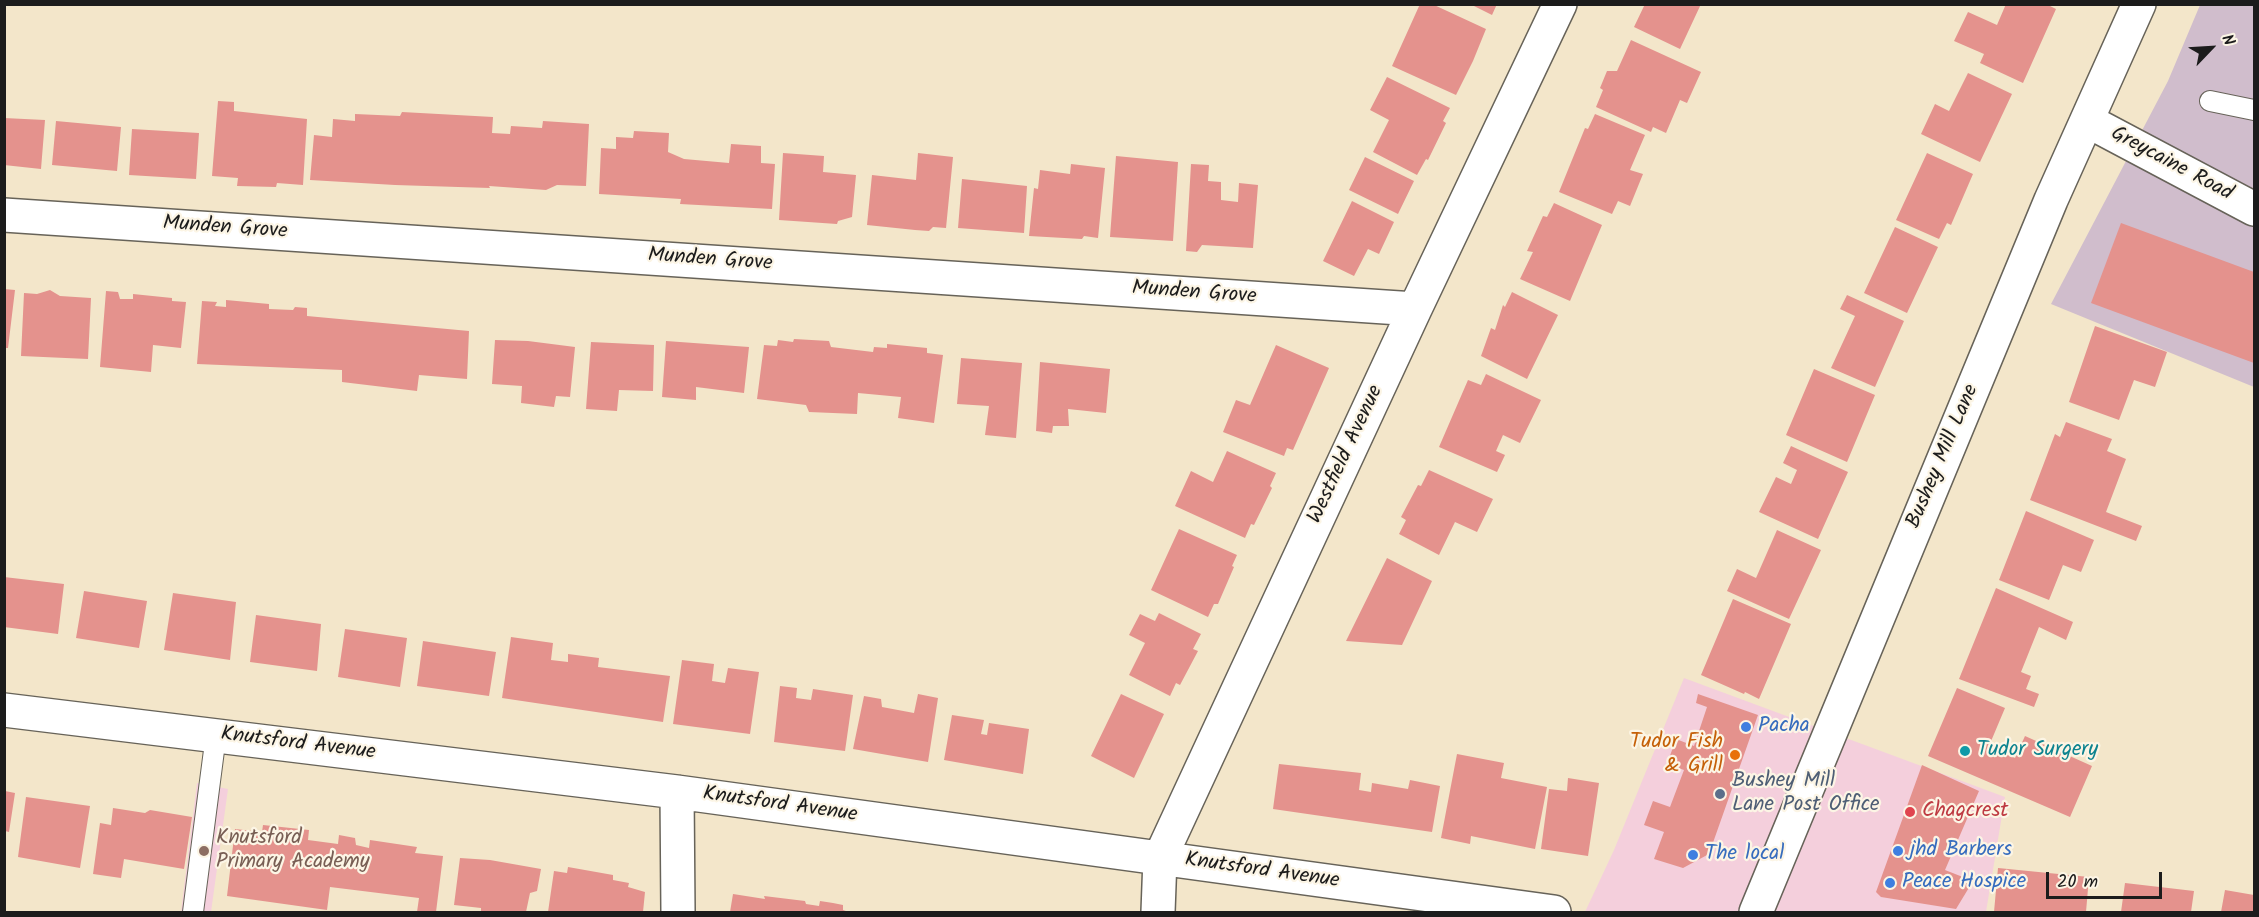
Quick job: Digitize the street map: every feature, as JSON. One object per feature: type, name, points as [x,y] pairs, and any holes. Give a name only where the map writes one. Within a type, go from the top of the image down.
[{"type":"street","name":"Westfield Avenue","points":[[1158,912],[1160,858],[1415,309],[1560,4]]},
{"type":"street","name":"Bushey Mill Lane","points":[[1756,912],[2050,200],[2088,121],[2139,4]]},
{"type":"street","name":"Greycaine Road","points":[[2088,121],[2254,209]]},
{"type":"street","name":"Munden Grove","points":[[4,215],[1415,309]]},
{"type":"street","name":"Knutsford Avenue","points":[[4,710],[677,792],[1554,912]]},
{"type":"street","points":[[677,792],[678,912]]},
{"type":"lane","points":[[2211,101],[2254,110]]},
{"type":"lane","points":[[193,912],[216,735]]},
{"type":"shaded area","points":[[2200,5],[2254,5],[2254,387],[2051,304],[2168,81]]},
{"type":"shaded area","points":[[1684,678],[2005,797],[1986,912],[1585,912],[1614,850]]},
{"type":"shaded area","name":"Knutsford Primary Academy","points":[[197,783],[228,789],[211,912],[181,912]]},
{"type":"building","points":[[1420,4],[1432,4],[1486,29],[1456,95],[1392,66]]},
{"type":"building","points":[[1470,4],[1497,4],[1492,15]]},
{"type":"building","points":[[1645,4],[1701,4],[1680,49],[1634,27]]},
{"type":"building","points":[[2006,4],[2046,4],[2056,9],[2023,83],[1980,63],[1984,54],[1954,41],[1968,12],[1997,25]]},
{"type":"building","points":[[1631,40],[1701,72],[1687,103],[1680,100],[1666,133],[1653,127],[1651,132],[1596,107],[1607,71],[1617,71]]},
{"type":"building","points":[[1968,73],[2012,94],[1980,162],[1921,134],[1935,104],[1949,111]]},
{"type":"building","points":[[1387,77],[1450,108],[1443,121],[1446,123],[1428,160],[1426,159],[1417,175],[1373,152],[1389,120],[1370,110]]},
{"type":"building","points":[[218,101],[234,102],[234,111],[307,119],[303,185],[277,183],[276,187],[237,186],[238,178],[212,176]]},
{"type":"building","points":[[402,112],[493,117],[492,133],[510,134],[511,126],[542,128],[543,121],[589,124],[586,186],[557,185],[546,190],[310,180],[314,135],[332,137],[333,119],[355,121],[355,114],[400,116]]},
{"type":"building","points":[[1595,114],[1645,135],[1630,170],[1643,174],[1630,206],[1618,201],[1612,214],[1559,192],[1585,128],[1588,129]]},
{"type":"building","points":[[4,118],[45,120],[41,169],[4,165]]},
{"type":"building","points":[[56,121],[121,127],[117,171],[52,165]]},
{"type":"building","points":[[132,129],[199,133],[196,179],[129,175]]},
{"type":"building","points":[[634,131],[669,133],[668,152],[684,159],[729,163],[731,144],[761,146],[761,163],[775,164],[772,209],[680,204],[681,199],[599,194],[601,148],[616,149],[616,137],[633,138]]},
{"type":"building","points":[[783,153],[824,156],[823,172],[856,175],[852,217],[838,221],[837,224],[779,220]]},
{"type":"building","points":[[918,153],[953,157],[946,228],[933,227],[929,231],[867,225],[872,175],[916,180]]},
{"type":"building","points":[[1927,153],[1973,174],[1951,225],[1947,223],[1939,239],[1896,220]]},
{"type":"building","points":[[1116,156],[1178,162],[1173,241],[1110,237]]},
{"type":"building","points":[[1365,157],[1414,181],[1398,214],[1349,190]]},
{"type":"building","points":[[1071,164],[1105,168],[1098,238],[1029,236],[1034,188],[1038,189],[1040,170],[1070,174]]},
{"type":"building","points":[[1191,164],[1209,165],[1208,181],[1221,182],[1221,200],[1238,202],[1239,183],[1258,185],[1253,248],[1202,245],[1197,252],[1186,251]]},
{"type":"building","points":[[962,179],[1027,186],[1024,233],[958,228]]},
{"type":"building","points":[[1352,201],[1394,222],[1379,254],[1368,249],[1354,276],[1323,261]]},
{"type":"building","points":[[1554,203],[1602,225],[1570,301],[1520,279],[1533,252],[1527,251],[1543,216],[1547,217]]},
{"type":"building","points":[[2121,223],[2254,272],[2254,363],[2091,303]]},
{"type":"building","points":[[1895,227],[1938,247],[1907,313],[1864,293]]},
{"type":"building","points":[[4,289],[15,290],[8,348],[4,348]]},
{"type":"building","points":[[50,290],[60,296],[91,298],[88,359],[21,356],[24,293],[37,294]]},
{"type":"building","points":[[106,291],[118,292],[120,299],[133,299],[133,294],[172,298],[172,301],[186,302],[181,348],[153,345],[151,372],[100,367]]},
{"type":"building","points":[[1512,292],[1558,315],[1527,379],[1481,356],[1491,328],[1495,330],[1503,305],[1505,307]]},
{"type":"building","points":[[1847,295],[1904,321],[1875,387],[1831,368],[1855,316],[1840,309]]},
{"type":"building","points":[[226,300],[269,304],[269,309],[307,308],[307,316],[469,331],[467,379],[419,375],[417,391],[342,382],[342,370],[197,364],[202,301],[217,302],[215,306],[226,307]]},
{"type":"building","points":[[2095,326],[2167,352],[2155,387],[2134,380],[2119,420],[2069,402]]},
{"type":"building","points":[[794,339],[829,341],[831,347],[873,352],[874,347],[887,348],[887,344],[927,348],[927,353],[943,355],[934,423],[898,418],[901,397],[858,393],[857,414],[809,412],[806,405],[757,399],[764,345],[777,346],[778,340],[793,342]]},
{"type":"building","points":[[495,340],[528,341],[575,347],[570,397],[556,396],[554,407],[521,403],[522,386],[492,384]]},
{"type":"building","points":[[666,341],[749,347],[744,393],[696,387],[696,400],[662,397]]},
{"type":"building","points":[[591,342],[654,345],[653,391],[619,390],[617,411],[586,409]]},
{"type":"building","points":[[1276,345],[1329,368],[1293,450],[1287,448],[1284,456],[1223,432],[1236,400],[1250,405]]},
{"type":"building","points":[[961,358],[1022,363],[1016,438],[985,435],[989,406],[957,404]]},
{"type":"building","points":[[1040,362],[1110,369],[1106,413],[1068,409],[1069,426],[1053,426],[1052,433],[1036,431]]},
{"type":"building","points":[[1814,369],[1875,395],[1847,462],[1786,435]]},
{"type":"building","points":[[1486,374],[1541,400],[1520,443],[1503,435],[1496,451],[1505,455],[1497,472],[1439,447],[1468,380],[1481,385]]},
{"type":"building","points":[[2066,422],[2112,439],[2107,451],[2126,459],[2106,512],[2142,526],[2136,541],[2030,500],[2055,434],[2060,437]]},
{"type":"building","points":[[1791,446],[1848,472],[1818,539],[1759,512],[1776,477],[1791,484],[1797,470],[1783,463]]},
{"type":"building","points":[[1227,451],[1276,473],[1270,486],[1272,488],[1245,538],[1175,506],[1191,471],[1213,482]]},
{"type":"building","points":[[1429,470],[1493,499],[1477,532],[1455,522],[1439,555],[1399,534],[1406,520],[1401,517]]},
{"type":"building","points":[[2026,511],[2094,540],[2081,572],[2063,565],[2049,600],[1999,580]]},
{"type":"building","points":[[1179,529],[1237,555],[1218,604],[1214,604],[1208,617],[1151,590]]},
{"type":"building","points":[[1777,530],[1821,550],[1789,619],[1727,591],[1737,569],[1756,578]]},
{"type":"building","points":[[1387,558],[1432,581],[1402,645],[1346,641]]},
{"type":"building","points":[[4,577],[64,584],[58,634],[4,627]]},
{"type":"building","points":[[1996,588],[2073,622],[2066,640],[2039,627],[2021,672],[2031,676],[2026,689],[2039,694],[2034,707],[1959,679]]},
{"type":"building","points":[[84,591],[147,601],[139,648],[76,638]]},
{"type":"building","points":[[173,593],[236,602],[230,660],[164,650]]},
{"type":"building","points":[[1733,599],[1791,624],[1759,699],[1701,675]]},
{"type":"building","points":[[1159,613],[1201,634],[1193,649],[1198,651],[1180,685],[1176,683],[1170,696],[1129,675],[1145,643],[1129,635],[1140,614],[1155,621]]},
{"type":"building","points":[[256,615],[321,624],[317,671],[250,662]]},
{"type":"building","points":[[345,629],[407,638],[400,687],[338,677]]},
{"type":"building","points":[[511,637],[553,643],[551,660],[568,662],[568,654],[599,658],[598,667],[670,676],[663,722],[502,698]]},
{"type":"building","points":[[423,641],[496,652],[489,696],[417,686]]},
{"type":"building","points":[[682,660],[714,664],[712,681],[725,683],[728,668],[759,672],[750,734],[673,724]]},
{"type":"building","points":[[780,686],[797,688],[796,698],[811,700],[813,689],[853,695],[845,751],[774,742]]},
{"type":"building","name":"Tudor Surgery","points":[[1957,688],[2005,708],[1989,746],[2015,758],[2025,736],[2092,766],[2070,817],[1928,756]]},
{"type":"building","points":[[918,694],[938,698],[928,762],[853,749],[864,696],[881,699],[882,707],[914,713]]},
{"type":"building","points":[[1121,694],[1164,714],[1134,778],[1091,756]]},
{"type":"building","points":[[1698,694],[1758,715],[1709,854],[1683,868],[1654,859],[1664,832],[1644,825],[1653,801],[1670,807],[1684,770],[1667,764],[1676,739],[1694,746],[1707,707],[1696,703]]},
{"type":"building","points":[[952,715],[984,720],[981,734],[987,735],[989,723],[1029,729],[1023,774],[944,760]]},
{"type":"building","points":[[1457,754],[1504,763],[1501,778],[1547,787],[1535,849],[1471,836],[1470,844],[1441,838]]},
{"type":"building","points":[[1279,764],[1361,773],[1359,790],[1371,792],[1372,783],[1408,789],[1410,780],[1440,786],[1432,832],[1273,809]]},
{"type":"building","points":[[1922,765],[1979,791],[1945,870],[1973,881],[1956,909],[1881,897],[1876,892]]},
{"type":"building","points":[[1568,778],[1599,783],[1588,856],[1541,849],[1549,789],[1567,791]]},
{"type":"building","points":[[5,791],[15,793],[9,832],[5,831]]},
{"type":"building","points":[[26,797],[90,806],[80,868],[18,857]]},
{"type":"building","points":[[113,808],[145,813],[150,810],[192,817],[184,869],[124,859],[121,878],[93,874],[100,823],[111,825]]},
{"type":"building","points":[[263,825],[309,830],[308,840],[338,844],[339,835],[355,838],[356,845],[369,848],[370,840],[417,847],[415,853],[443,856],[436,912],[417,912],[419,898],[330,887],[327,910],[227,896],[235,829],[262,832]]},
{"type":"building","points":[[460,858],[490,860],[541,869],[537,891],[530,893],[526,912],[481,912],[481,908],[454,905]]},
{"type":"building","points":[[568,867],[613,875],[613,880],[629,883],[628,887],[645,892],[643,912],[548,912],[554,871],[567,873]]},
{"type":"building","points":[[1998,868],[2089,877],[2086,912],[1994,912]]},
{"type":"building","points":[[2125,883],[2194,891],[2191,912],[2121,912]]},
{"type":"building","points":[[2225,890],[2254,895],[2254,912],[2221,912]]},
{"type":"building","points":[[733,894],[765,899],[764,896],[805,901],[806,904],[819,906],[820,901],[833,903],[843,905],[843,910],[849,912],[730,912]]},
{"type":"place","name":"Pacha","points":[[1746,727]]},
{"type":"place","name":"Tudor Surgery","points":[[1965,751]]},
{"type":"place","name":"Tudor Fish & Grill","points":[[1735,755]]},
{"type":"place","name":"Bushey Mill Lane Post Office","points":[[1720,794]]},
{"type":"place","name":"Chagcrest","points":[[1910,812]]},
{"type":"place","name":"Knutsford Primary Academy","points":[[204,851]]},
{"type":"place","name":"jhd Barbers","points":[[1898,851]]},
{"type":"place","name":"The local","points":[[1693,855]]},
{"type":"place","name":"Peace Hospice","points":[[1890,883]]}]
